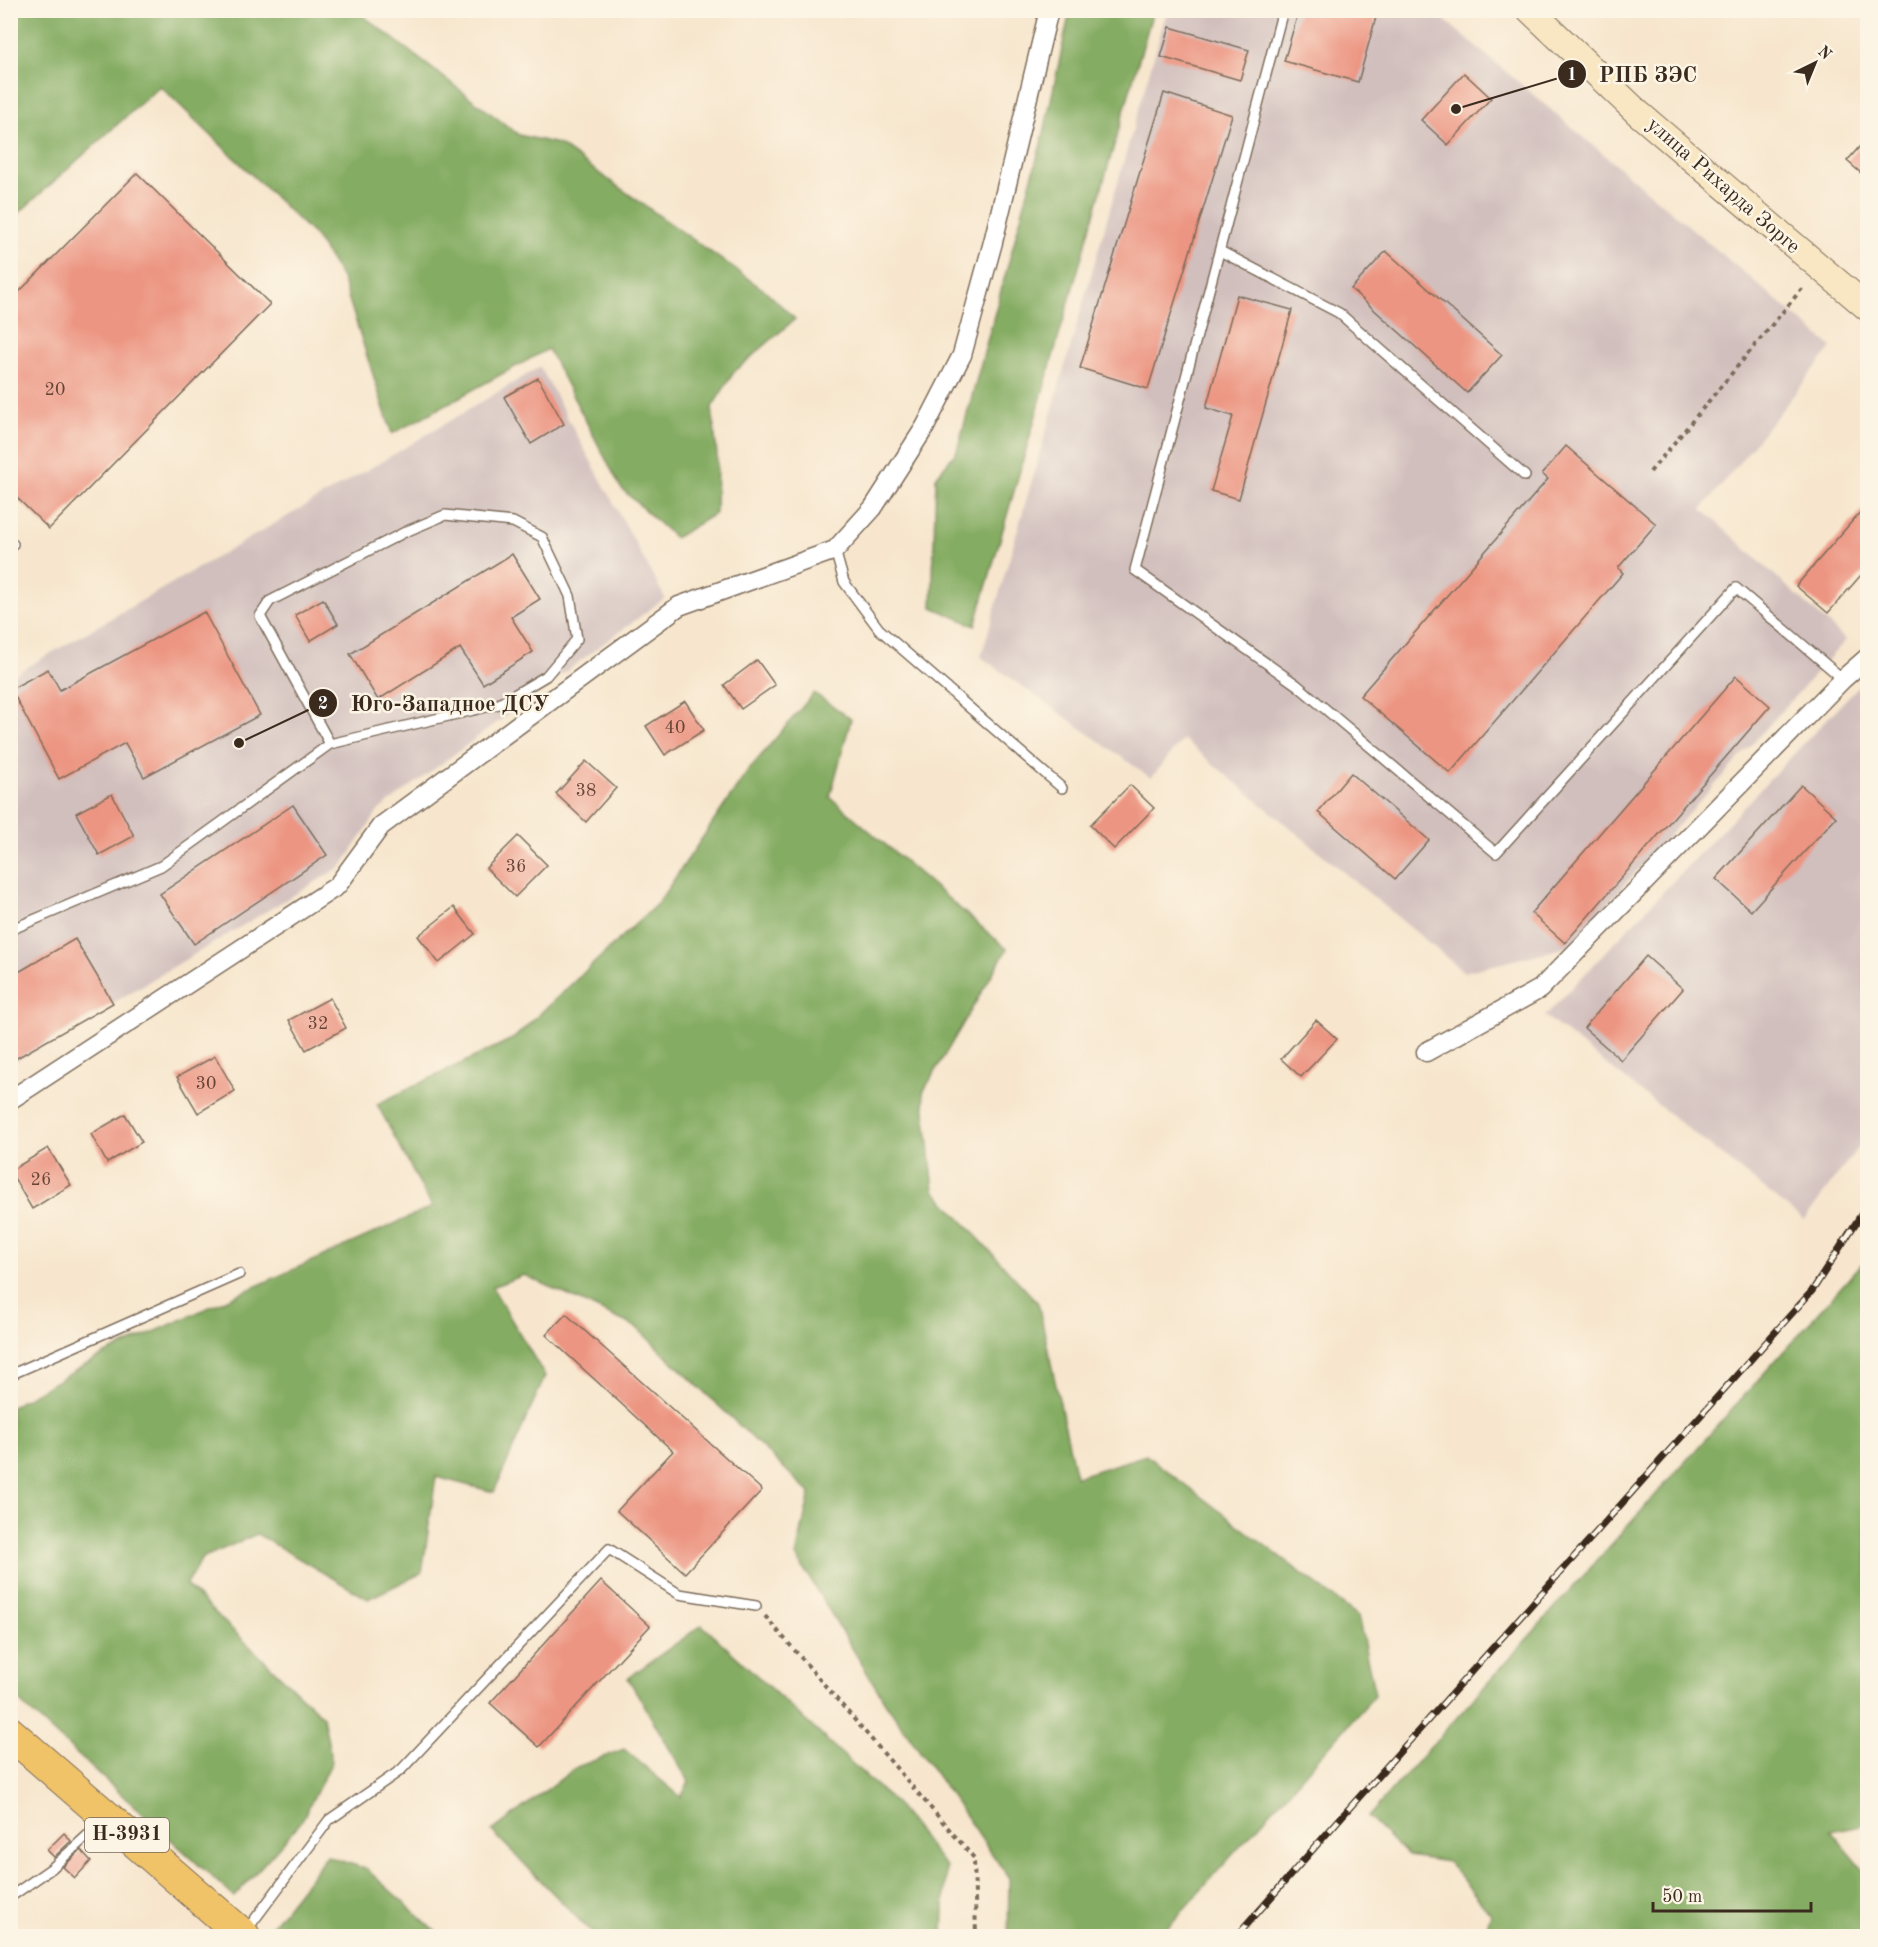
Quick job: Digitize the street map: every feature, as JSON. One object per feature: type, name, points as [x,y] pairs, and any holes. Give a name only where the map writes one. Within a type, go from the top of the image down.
[{"type":"highway","name":"Н-3931","points":[[10,1733],[244,1936]]},
{"type":"main road","name":"улица Рихарда Зорге","points":[[1530,10],[1638,113],[1868,308]]},
{"type":"street","points":[[10,1100],[337,886],[381,826],[679,606],[835,550],[873,508],[926,427],[962,355],[993,242],[1049,10]]},
{"type":"street","points":[[1426,1052],[1540,989],[1843,679],[1868,657]]},
{"type":"lane","points":[[1283,10],[1135,570],[1297,685],[1496,853],[1736,588],[1843,679]]},
{"type":"lane","points":[[1220,252],[1339,313],[1525,476]]},
{"type":"lane","points":[[10,930],[161,866],[330,744],[499,704],[546,676],[577,639],[570,596],[542,537],[513,522],[446,515],[405,532],[270,601],[261,616],[330,744]]},
{"type":"lane","points":[[835,550],[844,582],[879,629],[1062,788]]},
{"type":"lane","points":[[10,1375],[238,1274]]},
{"type":"lane","points":[[244,1936],[329,1820],[401,1770],[609,1549],[679,1594],[756,1606]]},
{"type":"lane","points":[[10,1897],[52,1868],[107,1818]]},
{"type":"path","points":[[1650,472],[1819,268]]},
{"type":"path","points":[[756,1606],[974,1858],[975,1936]]},
{"type":"shaded area","points":[[1167,11],[1434,11],[1832,347],[1702,509],[1846,640],[1568,947],[1464,972],[1183,739],[1151,778],[981,657]]},
{"type":"shaded area","points":[[540,367],[665,598],[379,810],[342,866],[11,1064],[10,677]]},
{"type":"shaded area","points":[[1867,677],[1867,1135],[1804,1220],[1545,1016]]},
{"type":"green space","points":[[11,10],[357,11],[519,135],[558,144],[767,292],[795,319],[734,372],[712,407],[717,455],[716,513],[675,538],[621,488],[548,349],[392,434],[342,278],[315,236],[160,86],[11,220],[11,172],[15,166],[17,116],[11,107]]},
{"type":"green space","points":[[1070,11],[1153,11],[975,626],[932,607],[936,477],[957,451],[1044,133]]},
{"type":"green space","points":[[814,693],[851,719],[830,797],[1007,949],[923,1092],[934,1190],[1038,1303],[1076,1477],[1146,1455],[1358,1616],[1375,1695],[1160,1936],[1008,1936],[1009,1878],[885,1702],[796,1556],[810,1493],[636,1327],[524,1275],[492,1287],[545,1376],[494,1492],[436,1477],[422,1573],[368,1599],[257,1534],[202,1558],[186,1585],[323,1717],[332,1762],[301,1822],[234,1897],[11,1694],[11,1407],[103,1355],[432,1207],[377,1104],[514,1038],[658,903],[748,771]]},
{"type":"green space","points":[[1867,1258],[1867,1824],[1831,1831],[1867,1874],[1867,1936],[1484,1936],[1491,1914],[1448,1862],[1408,1856],[1368,1817]]},
{"type":"green space","points":[[702,1625],[896,1804],[946,1867],[943,1936],[593,1936],[492,1831],[577,1767],[624,1749],[681,1797],[689,1782],[628,1678]]},
{"type":"green space","points":[[327,1856],[366,1869],[441,1936],[271,1936],[266,1933]]},
{"type":"building","points":[[1299,10],[1378,10],[1358,82],[1284,61]]},
{"type":"building","points":[[1170,27],[1249,50],[1240,80],[1161,57]]},
{"type":"building","points":[[1464,73],[1491,98],[1448,145],[1421,120]]},
{"type":"building","points":[[1164,93],[1232,115],[1148,389],[1080,368]]},
{"type":"building","points":[[1868,137],[1868,179],[1847,161]]},
{"type":"building","points":[[137,173],[270,304],[49,529],[10,491],[10,301]]},
{"type":"building","points":[[1386,251],[1502,355],[1467,393],[1351,289]]},
{"type":"building","points":[[1237,295],[1292,310],[1239,499],[1211,491],[1233,416],[1206,408]]},
{"type":"building","points":[[538,378],[564,424],[531,444],[504,397]]},
{"type":"building","points":[[1566,446],[1656,524],[1618,568],[1623,573],[1450,773],[1360,696],[1548,479],[1542,474]]},
{"type":"building","points":[[1868,503],[1868,567],[1828,613],[1796,586]]},
{"type":"building","points":[[512,554],[540,599],[511,617],[533,652],[483,684],[460,648],[378,700],[350,654]]},
{"type":"building","points":[[323,599],[338,624],[310,641],[295,615]]},
{"type":"building","points":[[204,612],[260,715],[144,777],[125,743],[59,779],[11,689],[48,669],[60,690]]},
{"type":"building","points":[[757,660],[775,685],[741,709],[724,685]]},
{"type":"building","points":[[1736,676],[1770,706],[1565,943],[1531,913]]},
{"type":"building","points":[[685,701],[704,730],[665,755],[646,726]]},
{"type":"building","points":[[586,761],[616,788],[586,822],[556,794]]},
{"type":"building","points":[[1351,773],[1429,840],[1395,879],[1318,812]]},
{"type":"building","points":[[1130,785],[1154,808],[1114,849],[1090,825]]},
{"type":"building","points":[[1801,785],[1836,817],[1751,911],[1716,879]]},
{"type":"building","points":[[112,794],[134,836],[99,855],[76,813]]},
{"type":"building","points":[[293,805],[327,855],[194,944],[160,894]]},
{"type":"building","points":[[518,836],[547,865],[515,897],[486,868]]},
{"type":"building","points":[[454,907],[475,934],[439,963],[418,936]]},
{"type":"building","points":[[75,939],[113,1003],[10,1062],[10,977]]},
{"type":"building","points":[[1646,956],[1683,989],[1621,1060],[1584,1028]]},
{"type":"building","points":[[330,998],[346,1028],[306,1050],[289,1020]]},
{"type":"building","points":[[1316,1020],[1337,1039],[1301,1077],[1281,1059]]},
{"type":"building","points":[[215,1056],[235,1091],[198,1113],[177,1077]]},
{"type":"building","points":[[125,1114],[142,1142],[107,1163],[91,1134]]},
{"type":"building","points":[[48,1148],[71,1185],[32,1209],[10,1171]]},
{"type":"building","points":[[566,1314],[762,1490],[685,1573],[617,1511],[673,1451],[546,1335]]},
{"type":"building","points":[[601,1581],[650,1626],[539,1747],[490,1703]]},
{"type":"building","points":[[64,1833],[71,1841],[54,1857],[47,1850]]},
{"type":"building","points":[[81,1850],[91,1861],[75,1878],[63,1867]]},
{"type":"railway","points":[[1237,1936],[1812,1291],[1868,1204]]},
{"type":"place","name":"РПБ ЗЭС","points":[[1456,109]]},
{"type":"place","name":"Юго-Западное ДСУ","points":[[239,743]]}]
